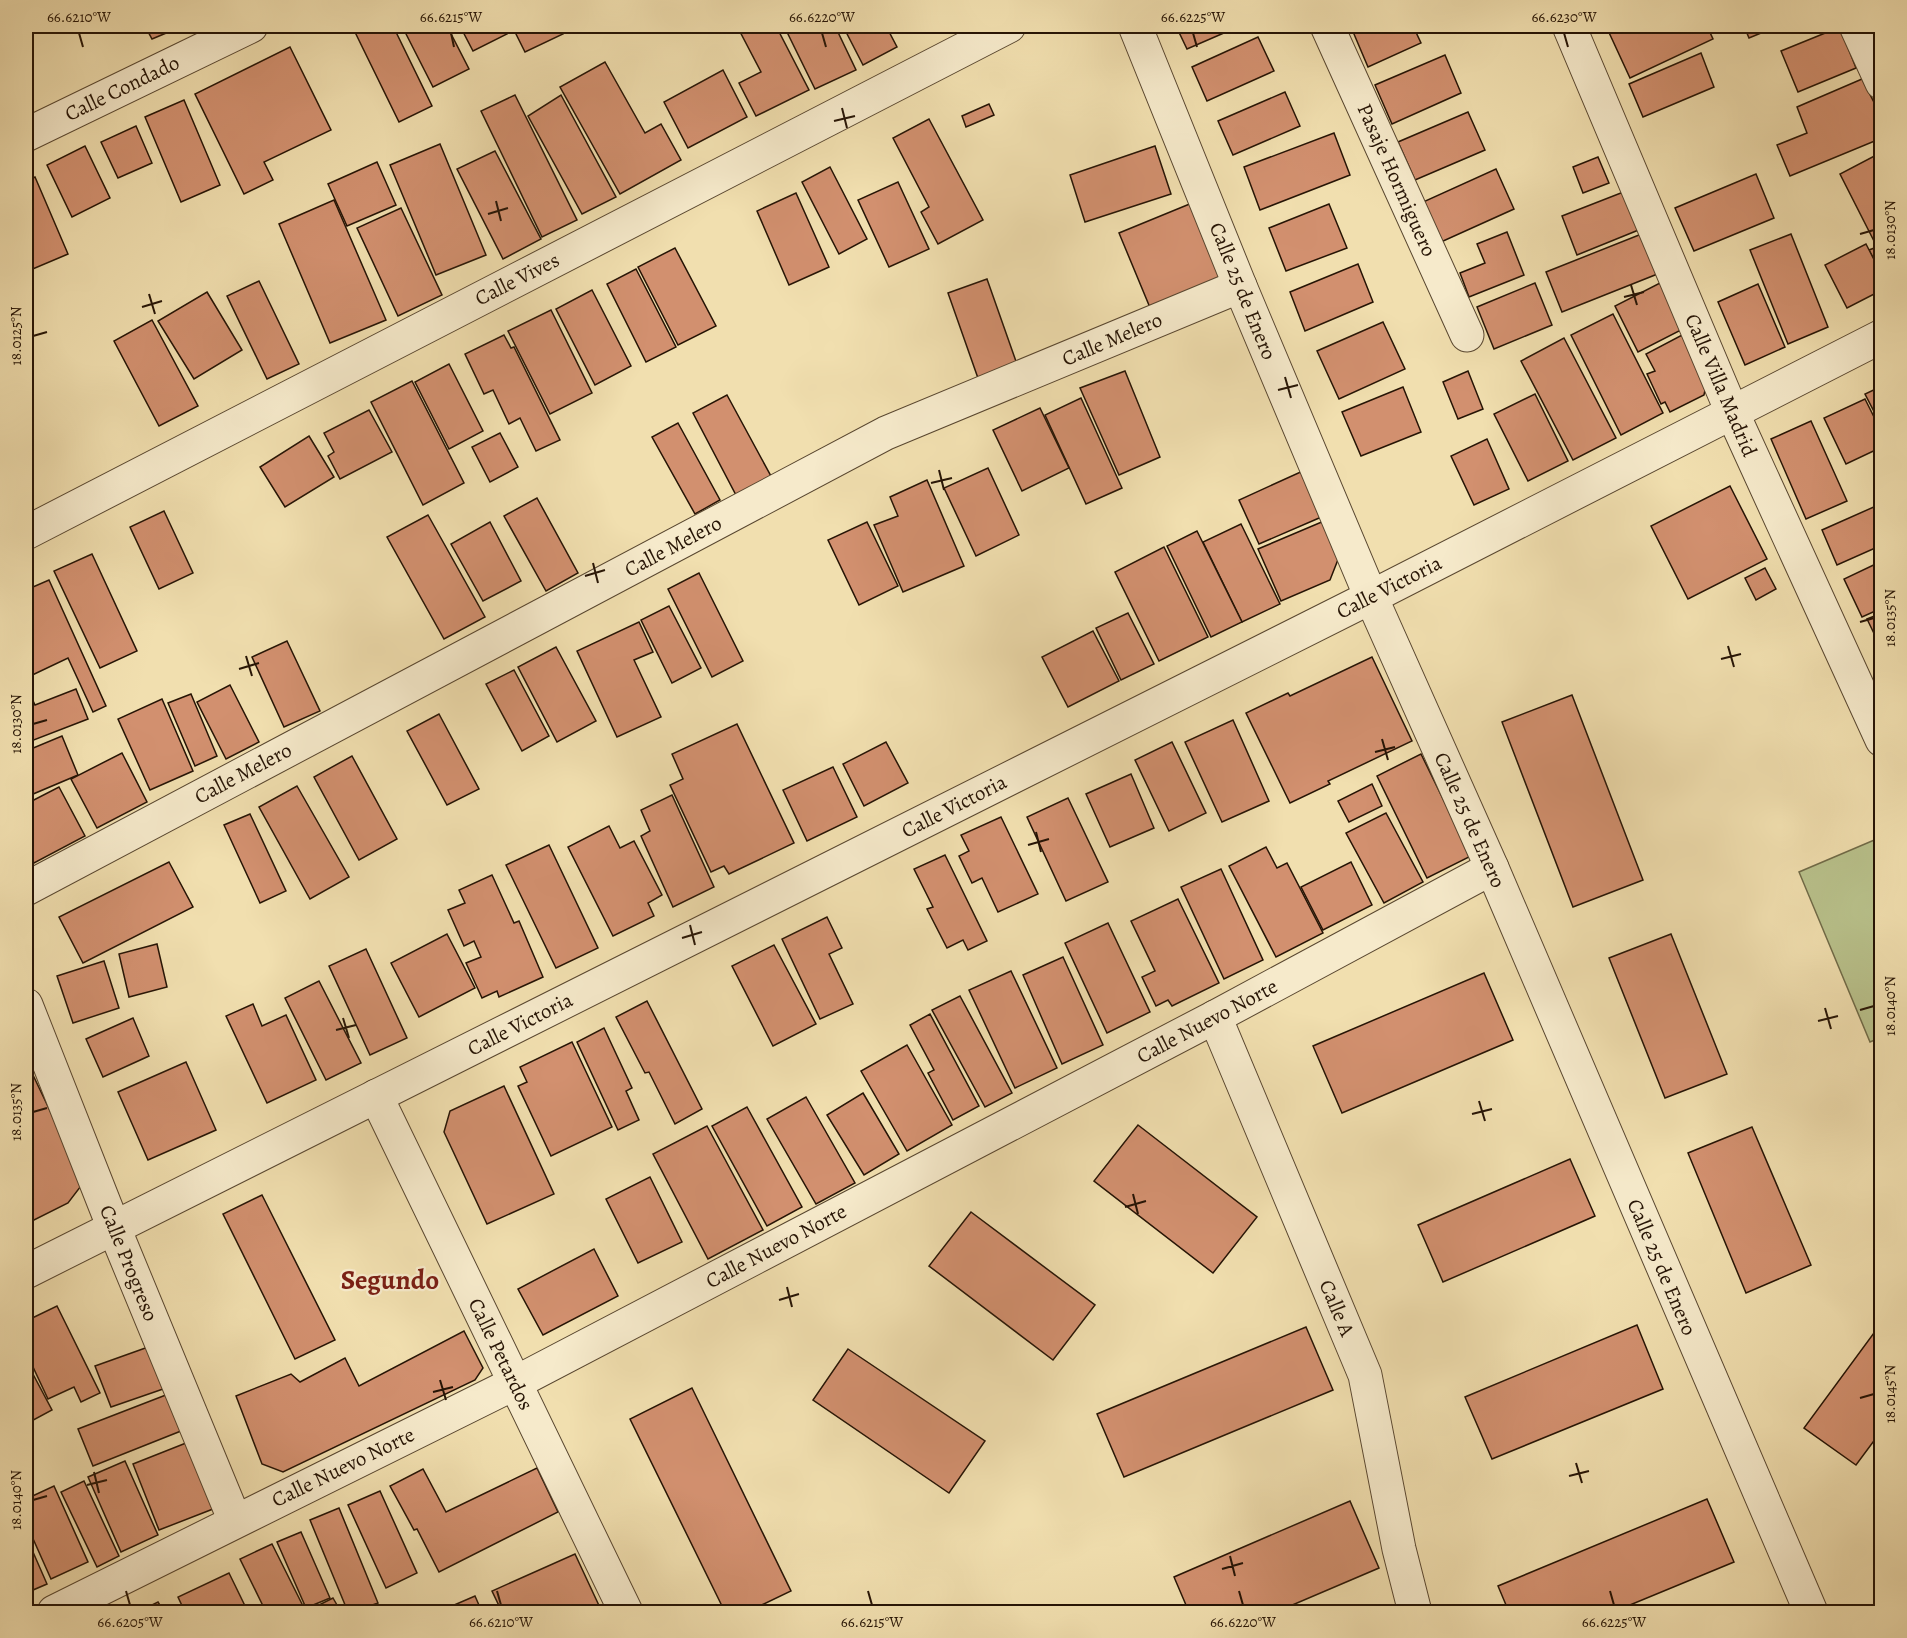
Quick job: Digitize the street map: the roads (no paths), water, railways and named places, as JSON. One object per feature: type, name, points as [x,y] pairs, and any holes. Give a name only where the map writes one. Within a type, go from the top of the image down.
[{"type":"street","name":"Calle Condado","points":[[26,135],[251,26]]},
{"type":"street","name":"Calle Vives","points":[[26,533],[1010,26]]},
{"type":"street","name":"Calle 25 de Enero","points":[[1135,26],[1240,286],[1371,597],[1492,868],[1811,1612]]},
{"type":"street","name":"Pasaje Hormiguero","points":[[1327,26],[1467,335]]},
{"type":"street","name":"Calle Villa Madrid","points":[[1569,26],[1732,412],[1881,740]]},
{"type":"street","points":[[1856,26],[1881,83]]},
{"type":"street","name":"Calle Melero","points":[[26,889],[886,433],[1240,286]]},
{"type":"street","name":"Calle Victoria","points":[[26,1272],[1371,597],[1881,336]]},
{"type":"street","name":"Calle Nuevo Norte","points":[[54,1612],[515,1383],[1215,1017],[1492,868]]},
{"type":"street","name":"Calle Progreso","points":[[26,1005],[114,1228],[235,1521]]},
{"type":"street","name":"Calle A","points":[[1215,1017],[1365,1376],[1415,1612]]},
{"type":"street","name":"Calle Petardos","points":[[376,1096],[626,1612]]},
{"type":"district","name":"Segundo","points":[[390,1280]]}]
